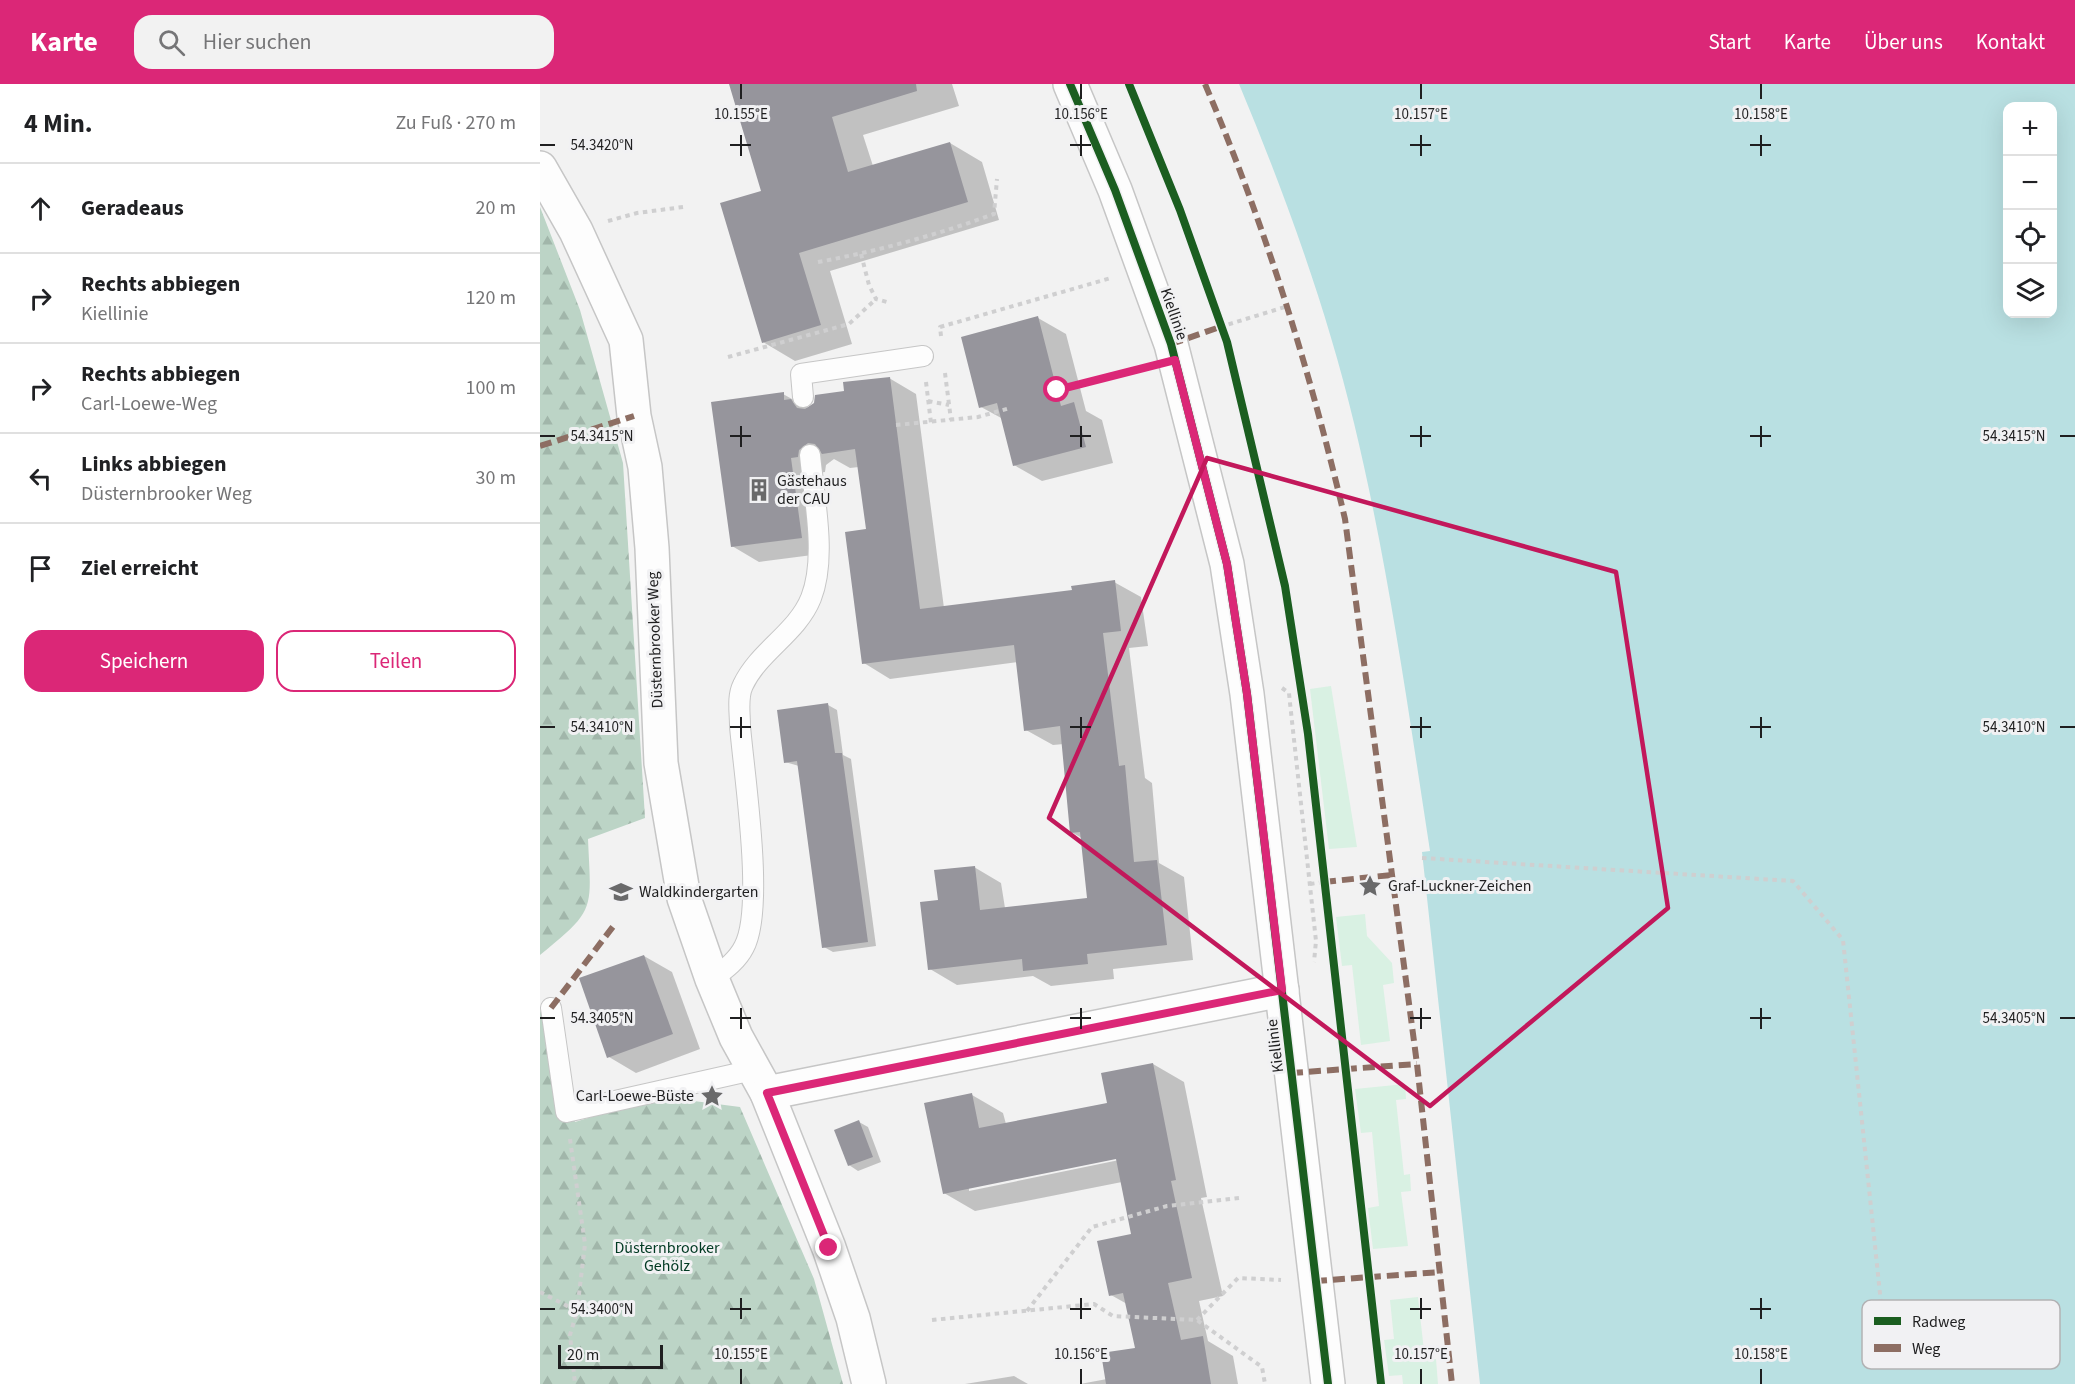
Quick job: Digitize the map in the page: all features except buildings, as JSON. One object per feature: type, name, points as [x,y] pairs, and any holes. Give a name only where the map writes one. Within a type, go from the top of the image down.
[{"type":"street","name":"Kiellinie","points":[[1070,84],[1115,190],[1175,360],[1227,564],[1247,694],[1328,1384]]},
{"type":"street","name":"Düsternbrooker Weg","points":[[540,168],[576,231],[626,340],[634,416],[645,467],[652,548],[661,762],[684,898],[711,979],[760,1081],[829,1248],[853,1318],[869,1384]]},
{"type":"street","points":[[760,1081],[1282,990]]},
{"type":"lane","points":[[803,397],[801,374],[923,356]]},
{"type":"lane","points":[[711,979],[736,959],[744,946],[753,918],[753,884],[739,709],[743,685],[755,666],[804,612],[816,581],[818,550],[810,455]]},
{"type":"lane","points":[[551,1008],[566,1112],[760,1081]]},
{"type":"path","points":[[818,262],[861,254],[949,231],[994,214],[998,179]]},
{"type":"path","points":[[576,231],[637,213],[683,207]]},
{"type":"path","points":[[861,254],[869,285],[876,299],[887,302]]},
{"type":"path","points":[[940,327],[1144,269]]},
{"type":"path","points":[[728,357],[849,324],[876,299]]},
{"type":"path","points":[[1216,316],[1221,331],[1288,306]]},
{"type":"path","points":[[923,356],[931,423]]},
{"type":"path","points":[[1057,390],[1175,360]]},
{"type":"path","points":[[928,400],[949,405]]},
{"type":"path","points":[[897,425],[978,417],[1010,408]]},
{"type":"path","points":[[1422,858],[1793,881],[1844,940],[1881,1300]]},
{"type":"path","points":[[1323,871],[1326,894]]},
{"type":"path","points":[[1310,884],[1324,882]]},
{"type":"path","points":[[566,1112],[585,1244],[577,1311],[570,1335],[575,1384]]},
{"type":"path","points":[[1027,1311],[1092,1227],[1167,1206],[1240,1198]]},
{"type":"path","points":[[1197,1320],[1238,1278],[1315,1281]]},
{"type":"path","points":[[540,1292],[577,1311]]},
{"type":"path","points":[[932,1320],[1094,1304],[1113,1316],[1197,1320],[1262,1367],[1265,1384]]},
{"type":"highlighted area","points":[[1207,458],[1616,572],[1668,908],[1430,1106],[1049,818]]},
{"type":"green space","points":[[540,207],[580,310],[623,463],[645,818],[588,839],[590,881],[586,906],[581,917],[572,927],[540,955]]},
{"type":"green space","points":[[1331,686],[1357,847],[1329,849],[1310,689]]},
{"type":"green space","points":[[1365,914],[1367,936],[1392,963],[1394,983],[1383,985],[1390,1041],[1361,1045],[1352,965],[1342,966],[1336,917]]},
{"type":"green space","name":"Düsternbrooker Gehölz","points":[[540,1010],[575,1122],[633,1104],[671,1098],[740,1107],[814,1279],[843,1384],[540,1384]]},
{"type":"green space","points":[[1405,1084],[1406,1099],[1396,1100],[1404,1175],[1410,1174],[1411,1191],[1401,1192],[1408,1246],[1373,1249],[1368,1208],[1379,1206],[1372,1132],[1361,1133],[1355,1089]]},
{"type":"green space","points":[[1418,1297],[1425,1360],[1436,1359],[1438,1384],[1403,1384],[1402,1375],[1389,1376],[1384,1340],[1394,1339],[1390,1300]]},
{"type":"water","points":[[1239,84],[2075,84],[2075,1384],[1480,1384],[1422,852],[1430,851],[1405,690],[1377,529],[1354,423],[1331,337],[1303,251]]},
{"type":"marked path","points":[[1205,84],[1247,190],[1284,298],[1317,408],[1345,519],[1417,1064],[1452,1384]]},
{"type":"marked path","points":[[1171,344],[1220,327]]},
{"type":"marked path","points":[[540,446],[634,416]]},
{"type":"marked path","points":[[1324,882],[1391,875]]},
{"type":"marked path","points":[[551,1008],[615,924]]},
{"type":"marked path","points":[[1291,1073],[1417,1064]]},
{"type":"marked path","points":[[1315,1281],[1441,1272]]},
{"type":"cycle path","points":[[1070,84],[1115,190],[1171,344],[1227,564],[1247,694],[1328,1384]]},
{"type":"cycle path","points":[[1129,84],[1180,210],[1227,342],[1285,586],[1308,734],[1381,1384]]},
{"type":"place","name":"Gästehaus der CAU","points":[[759,490]]},
{"type":"place","name":"Graf-Luckner-Zeichen","points":[[1370,886]]},
{"type":"place","name":"Waldkindergarten","points":[[621,892]]},
{"type":"place","name":"Carl-Loewe-Büste","points":[[712,1096]]},
{"type":"route","points":[[829,1248],[767,1093],[1282,990],[1247,694],[1227,564],[1175,360],[1057,390]]}]
